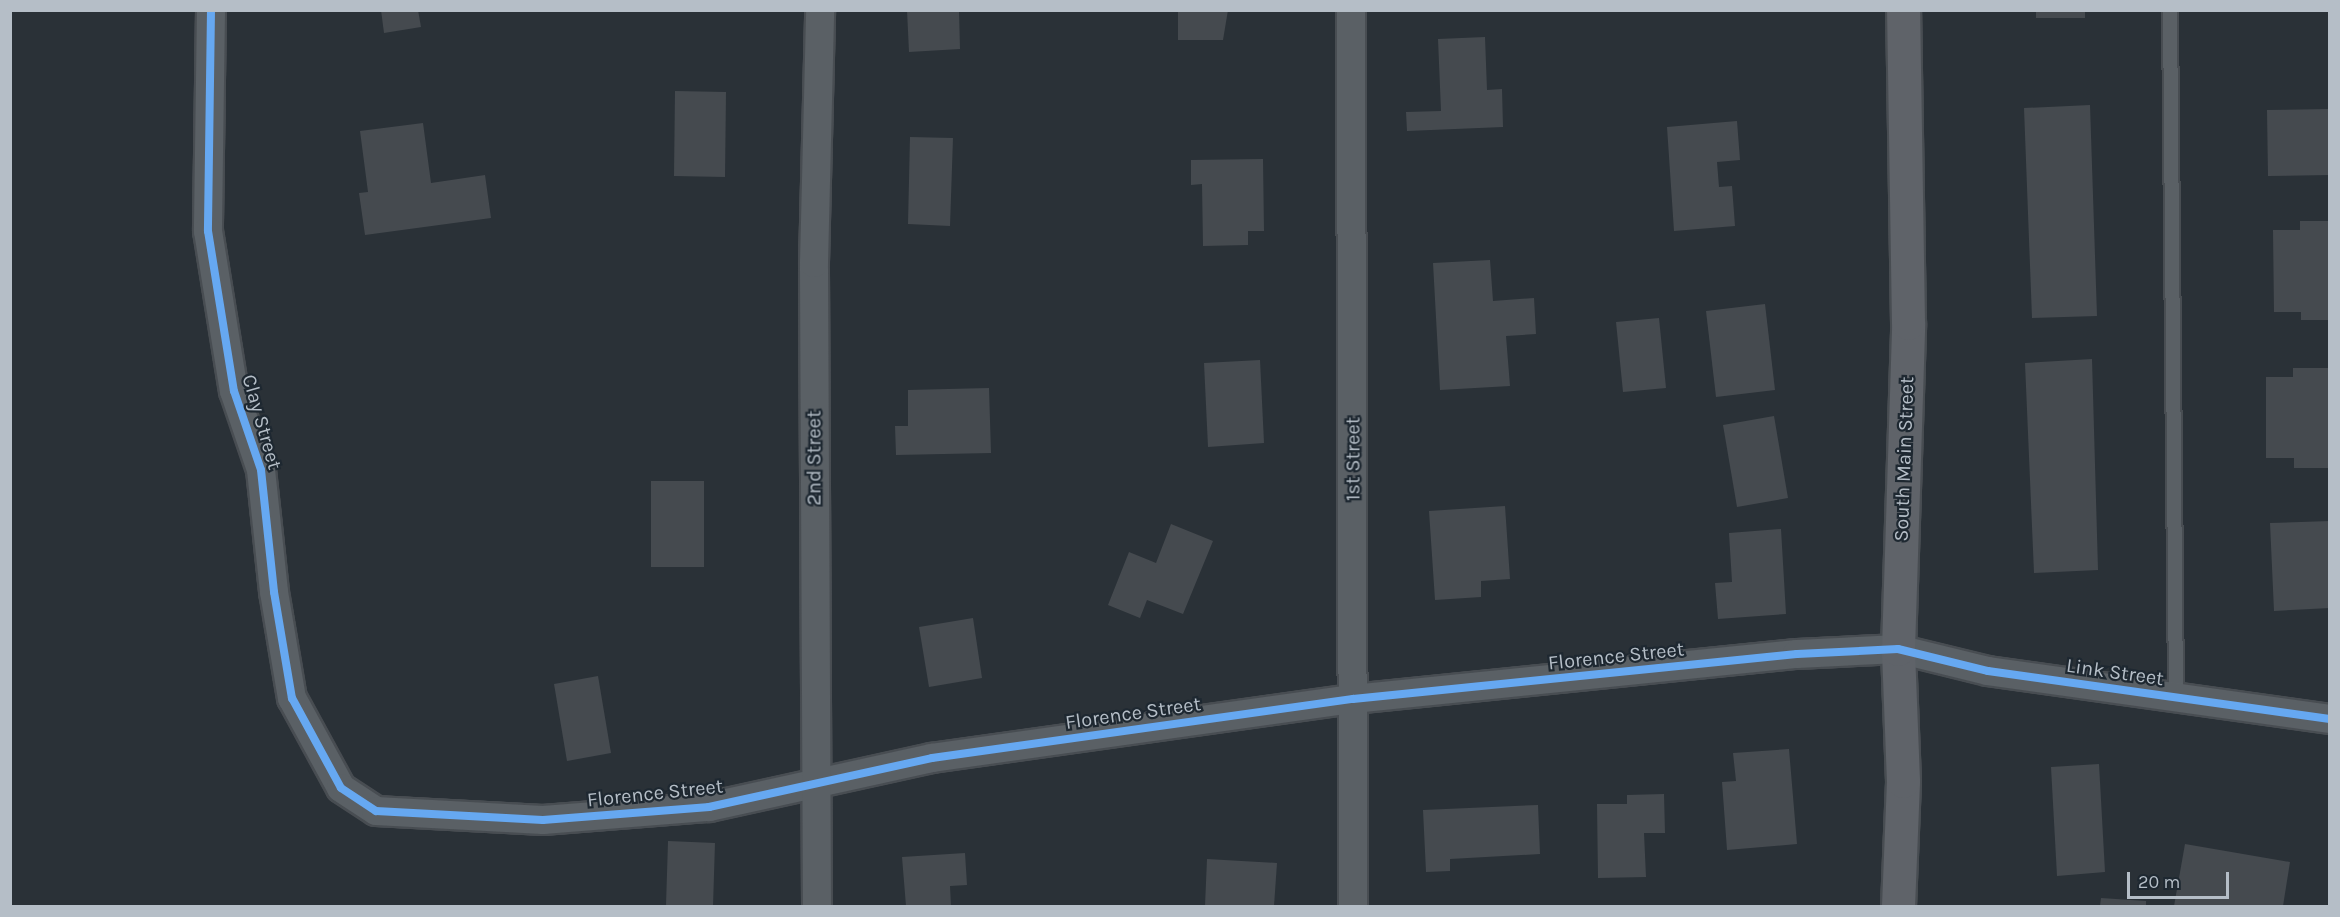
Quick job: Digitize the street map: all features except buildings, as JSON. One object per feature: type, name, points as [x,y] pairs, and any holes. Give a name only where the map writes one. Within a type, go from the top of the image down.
[{"type":"street","name":"Clay Street","points":[[211,10],[208,231],[234,391],[261,470],[274,592],[292,698],[341,788],[376,811]]},
{"type":"street","name":"2nd Street","points":[[817,906],[814,263],[820,10]]},
{"type":"street","name":"1st Street","points":[[1352,10],[1353,906]]},
{"type":"street","name":"South Main Street","points":[[1898,906],[1903,781],[1898,649],[1908,323],[1903,10]]},
{"type":"street","name":"Florence Street","points":[[376,811],[543,820],[709,807],[815,786],[932,758],[1353,699],[1797,654],[1898,649]]},
{"type":"street","name":"Link Street","points":[[1898,649],[1988,671],[2330,719]]},
{"type":"lane","points":[[2170,10],[2176,698]]},
{"type":"cycle path","points":[[211,10],[208,231],[234,391],[261,470],[274,592],[292,698],[341,788],[376,811],[543,820],[709,807],[932,758],[1353,699],[1797,654],[1898,649],[1988,671],[2330,719]]}]
